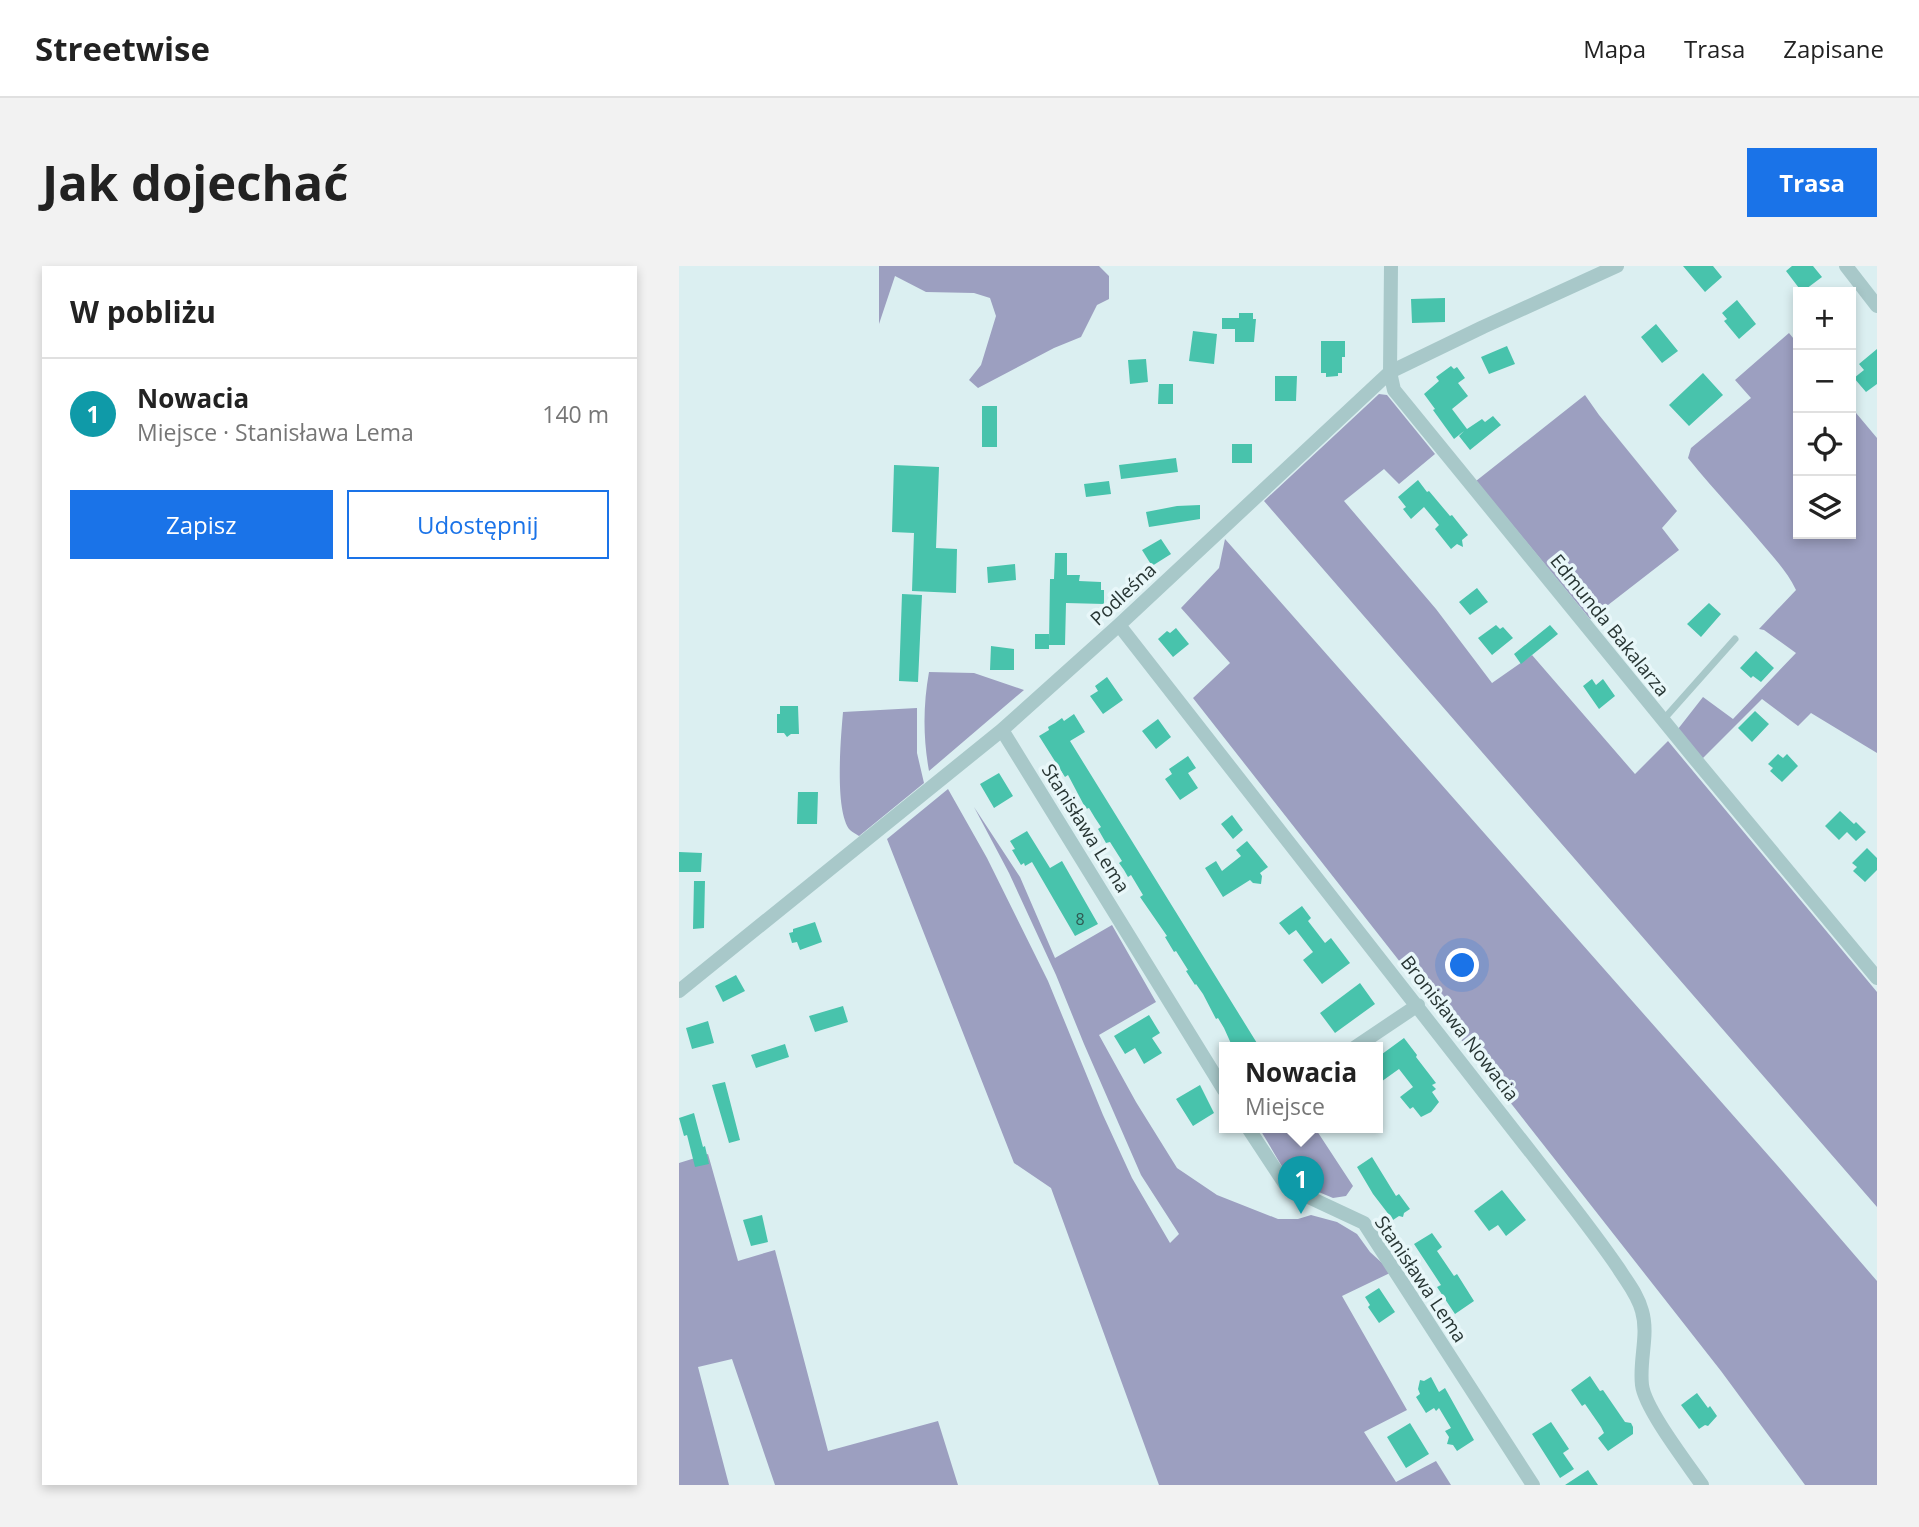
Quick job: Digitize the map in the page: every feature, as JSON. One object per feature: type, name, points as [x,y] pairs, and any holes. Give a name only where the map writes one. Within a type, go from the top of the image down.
[{"type":"street","name":"Edmunda Bakalarza","points":[[1391,266],[1390,372],[1394,390],[1877,978]]},
{"type":"street","name":"Podleśna","points":[[679,990],[1002,730],[1119,625],[1390,372],[1594,271],[1617,266]]},
{"type":"street","points":[[1846,266],[1877,306]]},
{"type":"street","name":"Bronisława Nowacia","points":[[1119,625],[1418,1005],[1607,1251],[1633,1290],[1642,1311],[1645,1335],[1642,1388],[1648,1405],[1702,1485]]},
{"type":"street","name":"Stanisława Lema","points":[[1002,730],[1219,1082]]},
{"type":"street","points":[[1363,1042],[1418,1005]]},
{"type":"street","name":"Stanisława Lema","points":[[1251,1133],[1287,1187],[1364,1223],[1533,1485]]},
{"type":"lane","points":[[1663,720],[1735,639]]},
{"type":"shaded area","points":[[879,266],[1099,266],[1109,276],[1109,299],[1097,305],[1081,337],[1054,348],[978,388],[969,380],[981,365],[996,316],[990,298],[974,293],[926,292],[895,276],[879,324]]},
{"type":"shaded area","points":[[1789,333],[1793,338],[1793,539],[1856,539],[1856,413],[1877,438],[1877,753],[1811,713],[1798,726],[1762,699],[1701,760],[1678,729],[1703,697],[1733,719],[1796,653],[1759,629],[1796,590],[1777,562],[1688,458],[1691,448],[1751,398],[1735,380]]},
{"type":"shaded area","points":[[1379,394],[1387,395],[1435,454],[1399,484],[1384,469],[1344,501],[1436,609],[1492,683],[1532,655],[1635,774],[1668,741],[1877,992],[1877,1207],[1264,501]]},
{"type":"shaded area","points":[[1585,395],[1677,511],[1662,528],[1679,550],[1590,619],[1476,481]]},
{"type":"shaded area","points":[[1225,539],[1877,1281],[1877,1485],[1805,1485],[1721,1371],[1193,698],[1230,663],[1181,608],[1219,568]]},
{"type":"shaded area","points":[[929,672],[974,673],[1024,690],[929,771],[925,722]]},
{"type":"shaded area","points":[[917,708],[917,753],[924,783],[859,836],[850,830],[842,807],[840,773],[843,712]]},
{"type":"shaded area","points":[[948,789],[987,858],[1048,981],[1132,1178],[1170,1243],[1179,1234],[1141,1175],[1056,975],[1009,873],[974,807],[1020,877],[1055,958],[1112,925],[1156,1002],[1099,1035],[1177,1168],[1217,1195],[1278,1219],[1298,1219],[1311,1215],[1337,1222],[1357,1234],[1370,1252],[1392,1272],[1342,1296],[1407,1410],[1364,1432],[1396,1482],[1436,1461],[1451,1485],[1159,1485],[1051,1188],[1014,1163],[887,839]]},
{"type":"shaded area","points":[[1262,1133],[1318,1133],[1353,1186],[1346,1196],[1333,1198],[1290,1180]]},
{"type":"shaded area","points":[[708,1154],[738,1261],[775,1250],[828,1451],[938,1421],[958,1485],[775,1485],[732,1359],[698,1367],[729,1485],[679,1485],[679,1163]]},
{"type":"building","points":[[1683,266],[1713,266],[1722,277],[1705,292]]},
{"type":"building","points":[[1792,266],[1813,266],[1822,277],[1809,287],[1798,287],[1786,271]]},
{"type":"building","points":[[1445,298],[1445,322],[1412,323],[1411,299]]},
{"type":"building","points":[[1737,300],[1756,324],[1739,339],[1724,321],[1727,319],[1722,313]]},
{"type":"building","points":[[1239,313],[1253,313],[1253,319],[1256,319],[1254,342],[1235,342],[1235,329],[1222,329],[1222,318],[1239,318]]},
{"type":"building","points":[[1656,324],[1678,351],[1662,363],[1641,337]]},
{"type":"building","points":[[1193,331],[1217,334],[1214,364],[1189,361]]},
{"type":"building","points":[[1321,341],[1345,341],[1342,373],[1338,373],[1338,376],[1326,377],[1326,373],[1321,373]]},
{"type":"building","points":[[1507,346],[1515,364],[1489,374],[1481,357]]},
{"type":"building","points":[[1877,349],[1877,384],[1866,392],[1856,380],[1856,376],[1864,370],[1859,364]]},
{"type":"building","points":[[1146,359],[1148,382],[1130,384],[1128,360]]},
{"type":"building","points":[[1451,366],[1454,369],[1457,367],[1465,378],[1458,383],[1468,396],[1452,409],[1467,429],[1482,419],[1485,422],[1493,416],[1501,425],[1470,450],[1459,436],[1464,431],[1454,439],[1424,394],[1439,381],[1436,377]]},
{"type":"building","points":[[1703,373],[1723,395],[1689,426],[1669,405]]},
{"type":"building","points":[[1275,376],[1297,376],[1296,401],[1275,401]]},
{"type":"building","points":[[1159,384],[1173,384],[1173,404],[1158,404]]},
{"type":"building","points":[[982,406],[997,406],[997,447],[982,447]]},
{"type":"building","points":[[1232,444],[1252,444],[1252,463],[1232,463]]},
{"type":"building","points":[[1176,458],[1178,472],[1121,479],[1119,465]]},
{"type":"building","points":[[894,465],[939,467],[936,548],[957,549],[956,593],[912,591],[914,533],[892,532]]},
{"type":"building","points":[[1418,480],[1468,535],[1462,540],[1463,547],[1457,544],[1451,549],[1435,529],[1439,525],[1424,507],[1411,519],[1403,509],[1406,507],[1398,497]]},
{"type":"building","points":[[1109,481],[1111,494],[1086,497],[1084,484]]},
{"type":"building","points":[[1200,505],[1200,519],[1149,527],[1146,512]]},
{"type":"building","points":[[1161,539],[1171,554],[1152,566],[1142,550]]},
{"type":"building","points":[[1055,553],[1067,553],[1067,575],[1080,575],[1079,581],[1101,582],[1104,604],[1066,603],[1065,645],[1049,645],[1049,649],[1035,649],[1035,634],[1049,634],[1049,643],[1050,579],[1054,579]]},
{"type":"building","points":[[1015,564],[1016,580],[988,583],[987,567]]},
{"type":"building","points":[[1477,588],[1488,602],[1470,615],[1459,602]]},
{"type":"building","points":[[902,594],[922,595],[918,682],[899,681]]},
{"type":"building","points":[[1709,603],[1721,614],[1701,637],[1687,624]]},
{"type":"building","points":[[1496,625],[1500,629],[1503,627],[1513,638],[1492,655],[1478,638]]},
{"type":"building","points":[[1550,625],[1558,634],[1521,664],[1514,654]]},
{"type":"building","points":[[1176,628],[1189,644],[1173,657],[1158,639],[1167,631],[1170,633]]},
{"type":"building","points":[[991,646],[1014,649],[1014,670],[990,670]]},
{"type":"building","points":[[1756,651],[1774,668],[1761,682],[1753,676],[1751,678],[1740,668]]},
{"type":"building","points":[[1107,677],[1123,700],[1103,714],[1090,696],[1098,691],[1095,686]]},
{"type":"building","points":[[1592,679],[1596,685],[1603,679],[1615,696],[1599,709],[1583,686]]},
{"type":"building","points":[[780,706],[798,706],[799,734],[787,737],[784,733],[777,733]]},
{"type":"building","points":[[1755,711],[1769,724],[1752,742],[1738,728]]},
{"type":"building","points":[[1074,714],[1085,732],[1070,741],[1256,1042],[1230,1042],[1218,1018],[1216,1019],[1203,994],[1165,937],[1167,936],[1140,897],[1143,895],[1131,875],[1128,877],[1119,863],[1122,861],[1110,842],[1106,843],[1098,829],[1101,827],[1089,808],[1086,809],[1068,775],[1065,777],[1039,736],[1062,718],[1064,721]]},
{"type":"building","points":[[1158,719],[1171,737],[1156,749],[1142,731]]},
{"type":"building","points":[[1778,754],[1783,758],[1787,754],[1798,766],[1782,782],[1770,771],[1773,768],[1768,764]]},
{"type":"building","points":[[1188,756],[1196,768],[1188,773],[1198,788],[1180,800],[1165,779],[1172,774],[1169,769]]},
{"type":"building","points":[[999,773],[1013,796],[994,808],[980,784]]},
{"type":"building","points":[[798,792],[818,792],[817,824],[797,824]]},
{"type":"building","points":[[1840,811],[1866,832],[1856,841],[1847,832],[1839,840],[1825,826]]},
{"type":"building","points":[[1232,815],[1243,830],[1233,839],[1221,824]]},
{"type":"building","points":[[1027,831],[1050,868],[1062,861],[1098,924],[1075,936],[1032,862],[1021,865],[1012,850],[1015,849],[1010,841]]},
{"type":"building","points":[[1247,841],[1268,867],[1260,873],[1261,884],[1250,880],[1223,897],[1205,868],[1216,861],[1222,871],[1241,856],[1236,850]]},
{"type":"building","points":[[1867,848],[1877,858],[1877,870],[1865,882],[1853,871],[1857,867],[1852,863]]},
{"type":"building","points":[[679,852],[702,853],[701,872],[679,872]]},
{"type":"building","points":[[694,881],[705,881],[704,928],[693,929]]},
{"type":"building","points":[[1302,906],[1311,918],[1308,921],[1325,943],[1331,938],[1350,963],[1322,984],[1303,960],[1313,952],[1296,930],[1289,935],[1279,923]]},
{"type":"building","points":[[815,922],[822,942],[800,950],[797,942],[792,943],[789,933],[793,932],[793,929]]},
{"type":"building","points":[[736,975],[745,991],[723,1002],[715,986]]},
{"type":"building","points":[[1360,983],[1375,1004],[1335,1033],[1320,1013]]},
{"type":"building","points":[[843,1006],[848,1022],[815,1032],[809,1016]]},
{"type":"building","points":[[1149,1015],[1160,1033],[1152,1038],[1162,1053],[1144,1064],[1135,1048],[1125,1054],[1114,1036]]},
{"type":"building","points":[[708,1021],[714,1043],[692,1049],[686,1028]]},
{"type":"building","points":[[1404,1038],[1436,1083],[1432,1085],[1436,1089],[1432,1092],[1439,1102],[1431,1112],[1421,1117],[1400,1097],[1413,1087],[1399,1069],[1383,1080],[1383,1053]]},
{"type":"building","points":[[785,1044],[789,1057],[756,1068],[751,1055]]},
{"type":"building","points":[[725,1082],[740,1140],[729,1143],[712,1085]]},
{"type":"building","points":[[1200,1085],[1214,1113],[1193,1126],[1176,1099]]},
{"type":"building","points":[[694,1113],[709,1164],[695,1167],[687,1135],[684,1136],[679,1118]]},
{"type":"building","points":[[1372,1157],[1396,1196],[1399,1194],[1410,1209],[1403,1217],[1399,1216],[1393,1220],[1357,1167]]},
{"type":"building","points":[[1502,1190],[1526,1220],[1506,1236],[1498,1225],[1489,1231],[1474,1211]]},
{"type":"building","points":[[762,1215],[768,1242],[751,1246],[743,1220]]},
{"type":"building","points":[[1432,1233],[1442,1247],[1437,1251],[1454,1276],[1457,1274],[1474,1301],[1455,1314],[1437,1287],[1441,1285],[1414,1244]]},
{"type":"building","points":[[1379,1288],[1395,1312],[1379,1323],[1365,1297]]},
{"type":"building","points":[[1590,1376],[1625,1422],[1631,1423],[1633,1427],[1633,1434],[1608,1451],[1598,1438],[1604,1433],[1601,1427],[1571,1390]]},
{"type":"building","points":[[1431,1377],[1439,1392],[1445,1388],[1474,1440],[1457,1451],[1453,1445],[1447,1444],[1449,1437],[1445,1431],[1451,1428],[1439,1408],[1426,1413],[1416,1397],[1420,1394],[1420,1380]]},
{"type":"building","points":[[1697,1393],[1717,1416],[1708,1426],[1699,1429],[1681,1405]]},
{"type":"building","points":[[1551,1422],[1569,1449],[1563,1453],[1574,1469],[1560,1478],[1532,1434]]},
{"type":"building","points":[[1410,1423],[1429,1454],[1406,1468],[1387,1437]]},
{"type":"building","points":[[1588,1470],[1598,1485],[1565,1485]]},
{"type":"place","name":"Nowacia","points":[[1301,1214]]}]
